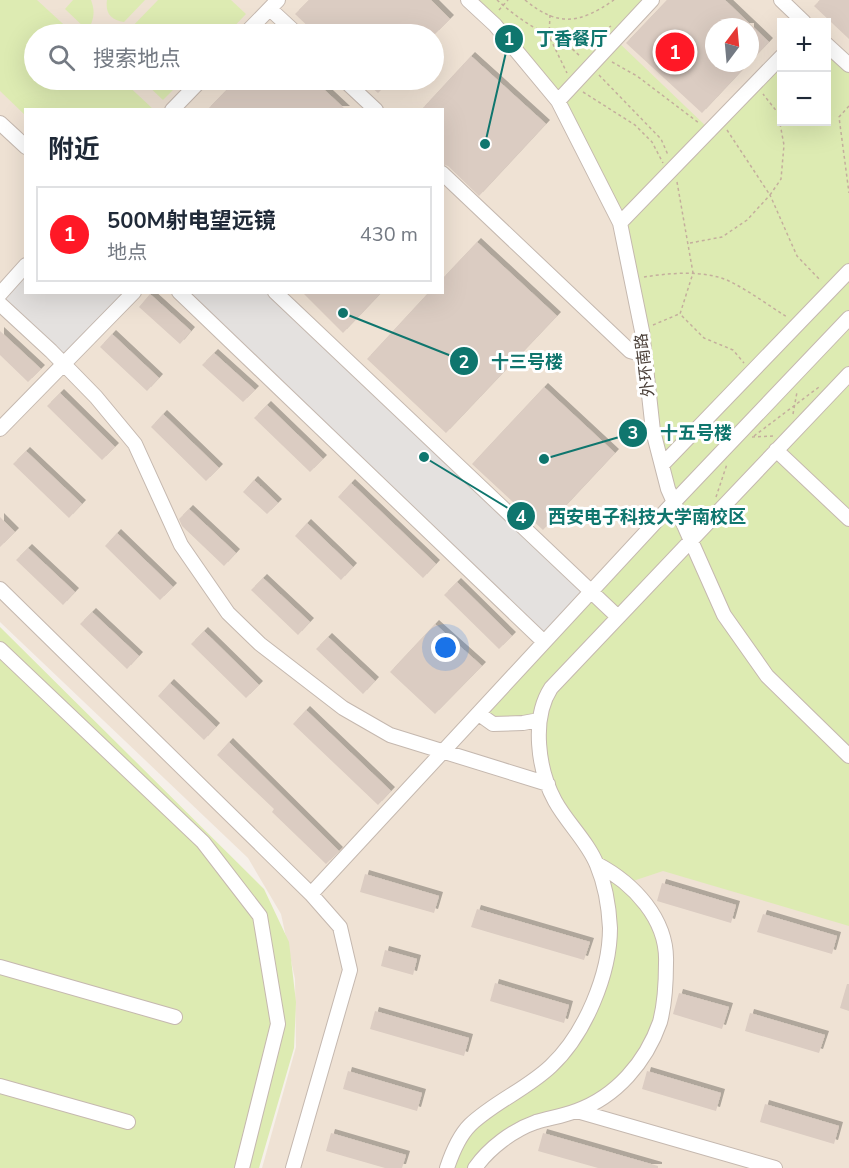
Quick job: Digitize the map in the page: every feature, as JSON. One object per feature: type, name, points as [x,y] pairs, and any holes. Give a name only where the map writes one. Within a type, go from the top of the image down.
[{"type":"street","name":"外环南路","points":[[468,0],[490,20],[558,101],[620,223],[642,331],[653,431],[662,465],[674,502],[724,615],[767,676],[848,754]]},
{"type":"street","points":[[558,101],[652,0]]},
{"type":"street","points":[[781,0],[800,18]]},
{"type":"street","points":[[255,24],[274,4],[289,24]]},
{"type":"street","points":[[831,49],[849,65]]},
{"type":"street","points":[[620,223],[777,61]]},
{"type":"street","points":[[174,108],[191,90]]},
{"type":"street","points":[[355,90],[374,108]]},
{"type":"street","points":[[0,123],[24,145]]},
{"type":"street","points":[[444,175],[630,351],[644,355]]},
{"type":"street","points":[[0,294],[24,267]]},
{"type":"street","points":[[662,465],[849,271]]},
{"type":"street","points":[[0,429],[132,294]]},
{"type":"street","points":[[181,294],[544,642]]},
{"type":"street","points":[[277,294],[618,617]]},
{"type":"street","points":[[0,304],[64,364],[135,444],[181,545],[228,613],[260,644],[343,708],[390,735],[548,784]]},
{"type":"street","points":[[311,894],[674,502],[849,318]]},
{"type":"street","points":[[447,1168],[455,1147],[470,1125],[552,1066],[577,1036],[592,1005],[609,951],[610,925],[604,888],[597,864],[555,800],[548,784],[538,726],[543,701],[551,688],[849,374]]},
{"type":"street","points":[[776,450],[849,519]]},
{"type":"street","points":[[0,589],[311,894],[340,927],[350,970],[293,1168]]},
{"type":"street","points":[[0,649],[203,842],[260,916],[278,1024],[242,1168]]},
{"type":"street","points":[[480,714],[492,724],[539,720]]},
{"type":"street","points":[[476,1168],[485,1154],[507,1137],[535,1123],[594,1104],[630,1075],[647,1050],[660,1021],[667,954],[657,922],[645,902],[627,883],[597,864]]},
{"type":"street","points":[[0,967],[175,1017]]},
{"type":"street","points":[[0,1086],[128,1122]]},
{"type":"street","points":[[577,1111],[775,1168]]},
{"type":"path","points":[[497,0],[521,21],[549,36],[579,39],[607,29],[615,23]]},
{"type":"path","points":[[490,20],[508,0]]},
{"type":"path","points":[[525,0],[539,12],[567,21],[594,13],[614,0]]},
{"type":"path","points":[[550,15],[549,36],[573,86],[634,125],[652,142],[671,171]]},
{"type":"path","points":[[559,37],[595,61],[637,76],[692,119],[715,125],[770,195],[797,256],[830,290]]},
{"type":"path","points":[[579,39],[661,139],[689,243],[693,273],[680,314],[642,331]]},
{"type":"path","points":[[689,243],[722,237],[747,220],[781,179],[784,145],[778,113],[755,83]]},
{"type":"path","points":[[849,106],[838,117],[849,193]]},
{"type":"path","points":[[632,279],[664,274],[693,273],[726,280],[797,324]]},
{"type":"path","points":[[680,314],[704,338],[733,350],[751,372]]},
{"type":"path","points":[[790,435],[752,437],[822,385]]},
{"type":"path","points":[[793,415],[796,393]]},
{"type":"path","points":[[716,498],[726,465]]},
{"type":"shaded area","points":[[0,0],[849,0],[849,1168],[262,1168],[296,1047],[295,979],[281,914],[248,858],[0,622]]},
{"type":"shaded area","points":[[24,267],[24,294],[133,294],[64,364],[0,304]]},
{"type":"shaded area","points":[[180,294],[276,294],[592,592],[544,642]]},
{"type":"green space","points":[[0,0],[37,0],[63,24],[24,24],[24,90],[133,90],[152,108],[24,108],[24,114],[0,91]]},
{"type":"green space","points":[[73,0],[91,0],[93,16],[91,24],[81,24],[65,9]]},
{"type":"green space","points":[[107,0],[145,0],[124,22],[110,15]]},
{"type":"green space","points":[[158,0],[231,0],[246,14],[236,24],[135,24]]},
{"type":"green space","points":[[468,0],[652,0],[616,40],[710,130],[777,60],[777,126],[831,126],[831,48],[849,65],[849,926],[663,871],[627,883],[657,922],[663,986],[647,1050],[608,1094],[535,1123],[475,1168],[447,1168],[470,1125],[552,1066],[592,1005],[610,925],[597,864],[555,800],[538,726],[503,724],[479,714],[674,502],[662,465],[620,223],[558,101]]},
{"type":"green space","points":[[152,90],[173,90],[163,100]]},
{"type":"green space","points":[[0,627],[264,889],[289,942],[296,1002],[294,1048],[259,1168],[0,1168]]},
{"type":"building","points":[[309,0],[431,0],[450,19],[444,25],[306,24],[295,14]]},
{"type":"building","points":[[667,0],[725,0],[744,18],[705,18],[705,72],[741,72],[702,113],[626,43]]},
{"type":"building","points":[[820,0],[849,0],[849,39],[831,22],[831,18],[827,18],[814,6]]},
{"type":"building","points":[[759,32],[769,42],[759,53]]},
{"type":"building","points":[[471,56],[546,124],[479,196],[444,165],[444,108],[423,108],[440,90],[444,90],[444,85]]},
{"type":"building","points":[[226,90],[325,90],[344,108],[209,108]]},
{"type":"building","points":[[477,242],[557,316],[446,433],[367,359],[427,294],[444,294],[444,277]]},
{"type":"building","points":[[150,294],[191,331],[180,344],[139,307]]},
{"type":"building","points":[[304,294],[380,294],[343,333]]},
{"type":"building","points":[[0,331],[41,369],[28,382],[0,355]]},
{"type":"building","points":[[112,334],[159,378],[147,391],[100,347]]},
{"type":"building","points":[[214,353],[255,390],[243,402],[202,365]]},
{"type":"building","points":[[544,387],[615,453],[543,530],[472,464]]},
{"type":"building","points":[[60,393],[115,447],[102,460],[47,406]]},
{"type":"building","points":[[267,405],[323,459],[310,472],[254,418]]},
{"type":"building","points":[[163,414],[219,468],[206,481],[151,427]]},
{"type":"building","points":[[26,451],[82,504],[69,518],[13,464]]},
{"type":"building","points":[[254,480],[278,503],[267,514],[243,492]]},
{"type":"building","points":[[351,483],[436,564],[423,578],[338,497]]},
{"type":"building","points":[[189,509],[236,553],[224,566],[182,526],[179,519]]},
{"type":"building","points":[[0,517],[15,532],[0,547]]},
{"type":"building","points":[[307,523],[353,567],[341,580],[295,536]]},
{"type":"building","points":[[117,533],[173,587],[160,600],[105,546]]},
{"type":"building","points":[[28,548],[75,592],[63,605],[16,560]]},
{"type":"building","points":[[263,578],[310,622],[298,635],[251,590]]},
{"type":"building","points":[[457,582],[512,636],[499,649],[444,595]]},
{"type":"building","points":[[92,612],[139,656],[127,669],[80,624]]},
{"type":"building","points":[[435,624],[482,666],[435,714],[390,672]]},
{"type":"building","points":[[204,631],[259,685],[246,698],[191,644]]},
{"type":"building","points":[[328,637],[375,681],[363,694],[316,649]]},
{"type":"building","points":[[170,683],[216,727],[204,740],[158,696]]},
{"type":"building","points":[[306,710],[391,791],[378,805],[293,724]]},
{"type":"building","points":[[229,742],[339,851],[326,864],[272,812],[274,809],[217,755]]},
{"type":"building","points":[[365,874],[439,896],[434,913],[360,892]]},
{"type":"building","points":[[662,883],[736,905],[731,923],[657,901]]},
{"type":"building","points":[[477,909],[590,942],[584,960],[471,927]]},
{"type":"building","points":[[763,914],[837,936],[832,954],[757,932]]},
{"type":"building","points":[[385,950],[417,959],[413,975],[381,966]]},
{"type":"building","points":[[495,983],[569,1005],[564,1023],[490,1001]]},
{"type":"building","points":[[847,984],[849,984],[849,1011],[840,1008]]},
{"type":"building","points":[[679,993],[729,1007],[722,1029],[673,1014]]},
{"type":"building","points":[[375,1011],[469,1038],[464,1056],[370,1029]]},
{"type":"building","points":[[750,1013],[825,1035],[819,1053],[745,1031]]},
{"type":"building","points":[[348,1071],[422,1093],[417,1111],[343,1089]]},
{"type":"building","points":[[647,1071],[721,1093],[716,1111],[642,1089]]},
{"type":"building","points":[[765,1104],[839,1126],[834,1144],[760,1122]]},
{"type":"building","points":[[331,1133],[406,1155],[402,1168],[385,1168],[326,1151]]},
{"type":"building","points":[[543,1133],[658,1166],[658,1168],[598,1168],[538,1151]]},
{"type":"place","name":"500M射电望远镜","points":[[675,52]]},
{"type":"place","name":"丁香餐厅","points":[[485,144]]},
{"type":"place","name":"十三号楼","points":[[343,313]]},
{"type":"place","name":"西安电子科技大学南校区","points":[[424,457]]},
{"type":"place","name":"十五号楼","points":[[544,459]]}]
